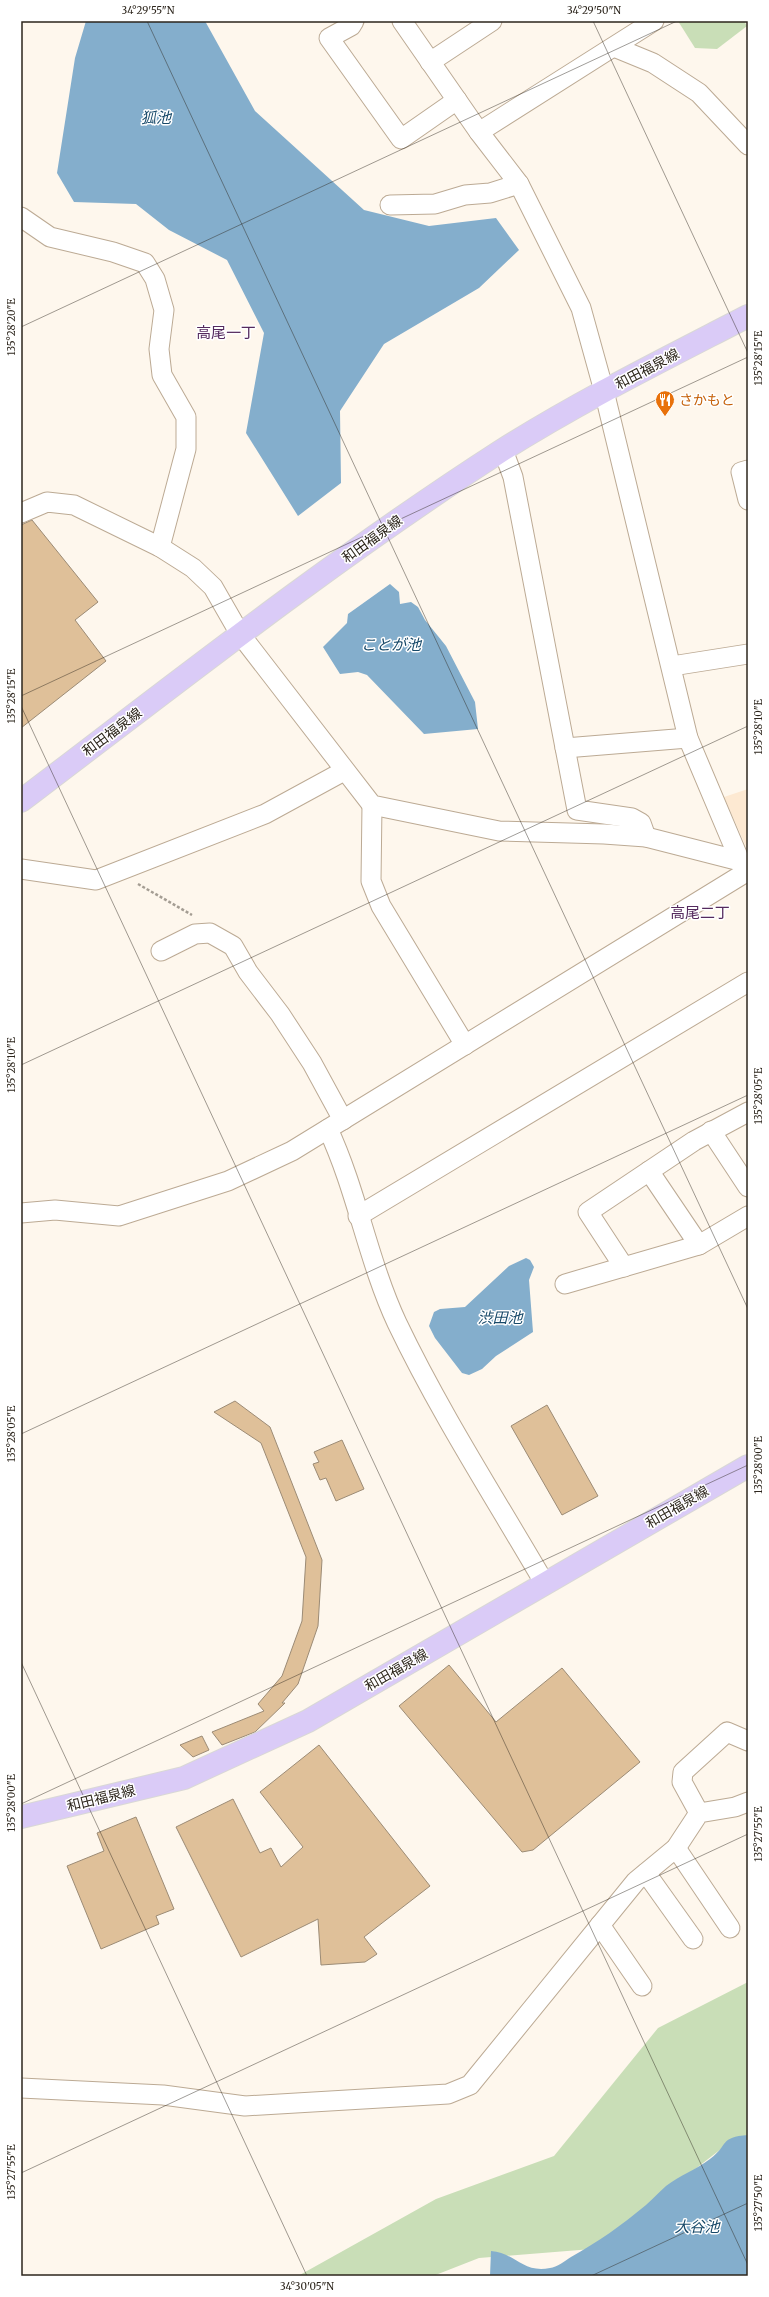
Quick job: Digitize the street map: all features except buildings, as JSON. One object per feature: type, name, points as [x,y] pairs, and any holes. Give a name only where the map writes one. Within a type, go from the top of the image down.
[{"type":"main road","name":"和田福泉線","points":[[21,801],[240,634],[413,510],[503,450],[604,391],[748,316]]},
{"type":"main road","name":"和田福泉線","points":[[21,1817],[184,1778],[308,1721],[748,1466]]},
{"type":"street","points":[[354,21],[351,26],[329,38],[401,139],[457,100]]},
{"type":"street","points":[[402,21],[479,132],[519,184],[581,308],[604,391],[672,666],[688,738],[745,867]]},
{"type":"street","points":[[430,62],[492,21]]},
{"type":"street","points":[[479,132],[654,21]]},
{"type":"street","points":[[614,47],[653,63],[699,93],[748,144]]},
{"type":"street","points":[[390,205],[435,204],[465,195],[490,193],[519,184]]},
{"type":"street","points":[[21,217],[50,237],[113,252],[145,263],[155,279],[164,310],[159,348],[162,375],[186,417],[186,449],[160,547]]},
{"type":"street","points":[[503,450],[513,477],[577,810],[632,818],[641,823],[646,837]]},
{"type":"street","points":[[748,470],[741,472],[748,500]]},
{"type":"street","points":[[21,513],[47,502],[74,505],[160,547],[193,568],[212,587],[240,634],[344,771],[372,805],[499,831],[604,834],[646,837],[745,867]]},
{"type":"street","points":[[672,666],[748,654]]},
{"type":"street","points":[[565,748],[688,738]]},
{"type":"street","points":[[21,869],[96,880],[265,814],[344,771]]},
{"type":"street","points":[[372,805],[371,881],[378,900],[465,1045]]},
{"type":"street","points":[[21,1213],[55,1210],[119,1216],[228,1181],[292,1151],[465,1045],[745,867]]},
{"type":"street","points":[[161,951],[195,934],[210,933],[233,946],[248,972],[280,1014],[312,1063],[335,1124],[336,1147],[358,1216],[397,1322],[437,1401],[546,1584]]},
{"type":"street","points":[[358,1216],[748,982]]},
{"type":"street","points":[[624,1267],[588,1212],[694,1141],[748,1112]]},
{"type":"street","points":[[712,1132],[748,1187]]},
{"type":"street","points":[[649,1171],[699,1245]]},
{"type":"street","points":[[565,1284],[699,1245],[748,1216]]},
{"type":"street","points":[[699,1813],[682,1782],[683,1772],[727,1732],[748,1742]]},
{"type":"street","points":[[21,2088],[163,2095],[245,2106],[448,2094],[470,2085],[636,1881],[676,1848],[699,1813],[735,1807],[748,1802]]},
{"type":"street","points":[[676,1848],[730,1928]]},
{"type":"street","points":[[646,1873],[693,1939]]},
{"type":"street","points":[[600,1924],[642,1986]]},
{"type":"path","points":[[117,872],[198,919]]},
{"type":"shaded area","points":[[748,789],[748,851],[724,797]]},
{"type":"green space","points":[[678,21],[744,21],[747,26],[717,49],[695,48]]},
{"type":"green space","points":[[748,1982],[748,2135],[730,2142],[592,2249],[479,2258],[433,2276],[298,2276],[436,2199],[554,2156],[658,2028]]},
{"type":"water","name":"狐池","points":[[86,21],[205,21],[255,111],[364,210],[429,226],[496,218],[519,250],[479,288],[384,344],[340,411],[341,483],[298,516],[246,433],[264,333],[227,260],[169,230],[136,204],[74,202],[57,173],[75,58]]},
{"type":"water","name":"ことが池","points":[[390,584],[399,592],[400,604],[411,602],[418,607],[425,620],[446,646],[475,702],[478,729],[424,734],[367,675],[358,672],[340,674],[323,647],[347,623],[348,614]]},
{"type":"water","name":"渋田池","points":[[526,1258],[530,1260],[534,1267],[529,1280],[533,1332],[496,1356],[482,1369],[469,1375],[462,1373],[435,1338],[429,1326],[434,1312],[440,1309],[465,1307],[509,1266]]},
{"type":"water","name":"大谷池","points":[[748,2135],[748,2276],[490,2276],[491,2251],[499,2252],[533,2268],[550,2268],[558,2265],[619,2226],[646,2205],[666,2186],[710,2159],[720,2150],[725,2142],[732,2138]]},
{"type":"place","name":"さかもと","points":[[665,417]]},
{"type":"district","name":"高尾一丁","points":[[226,332]]},
{"type":"district","name":"高尾二丁","points":[[700,912]]}]
